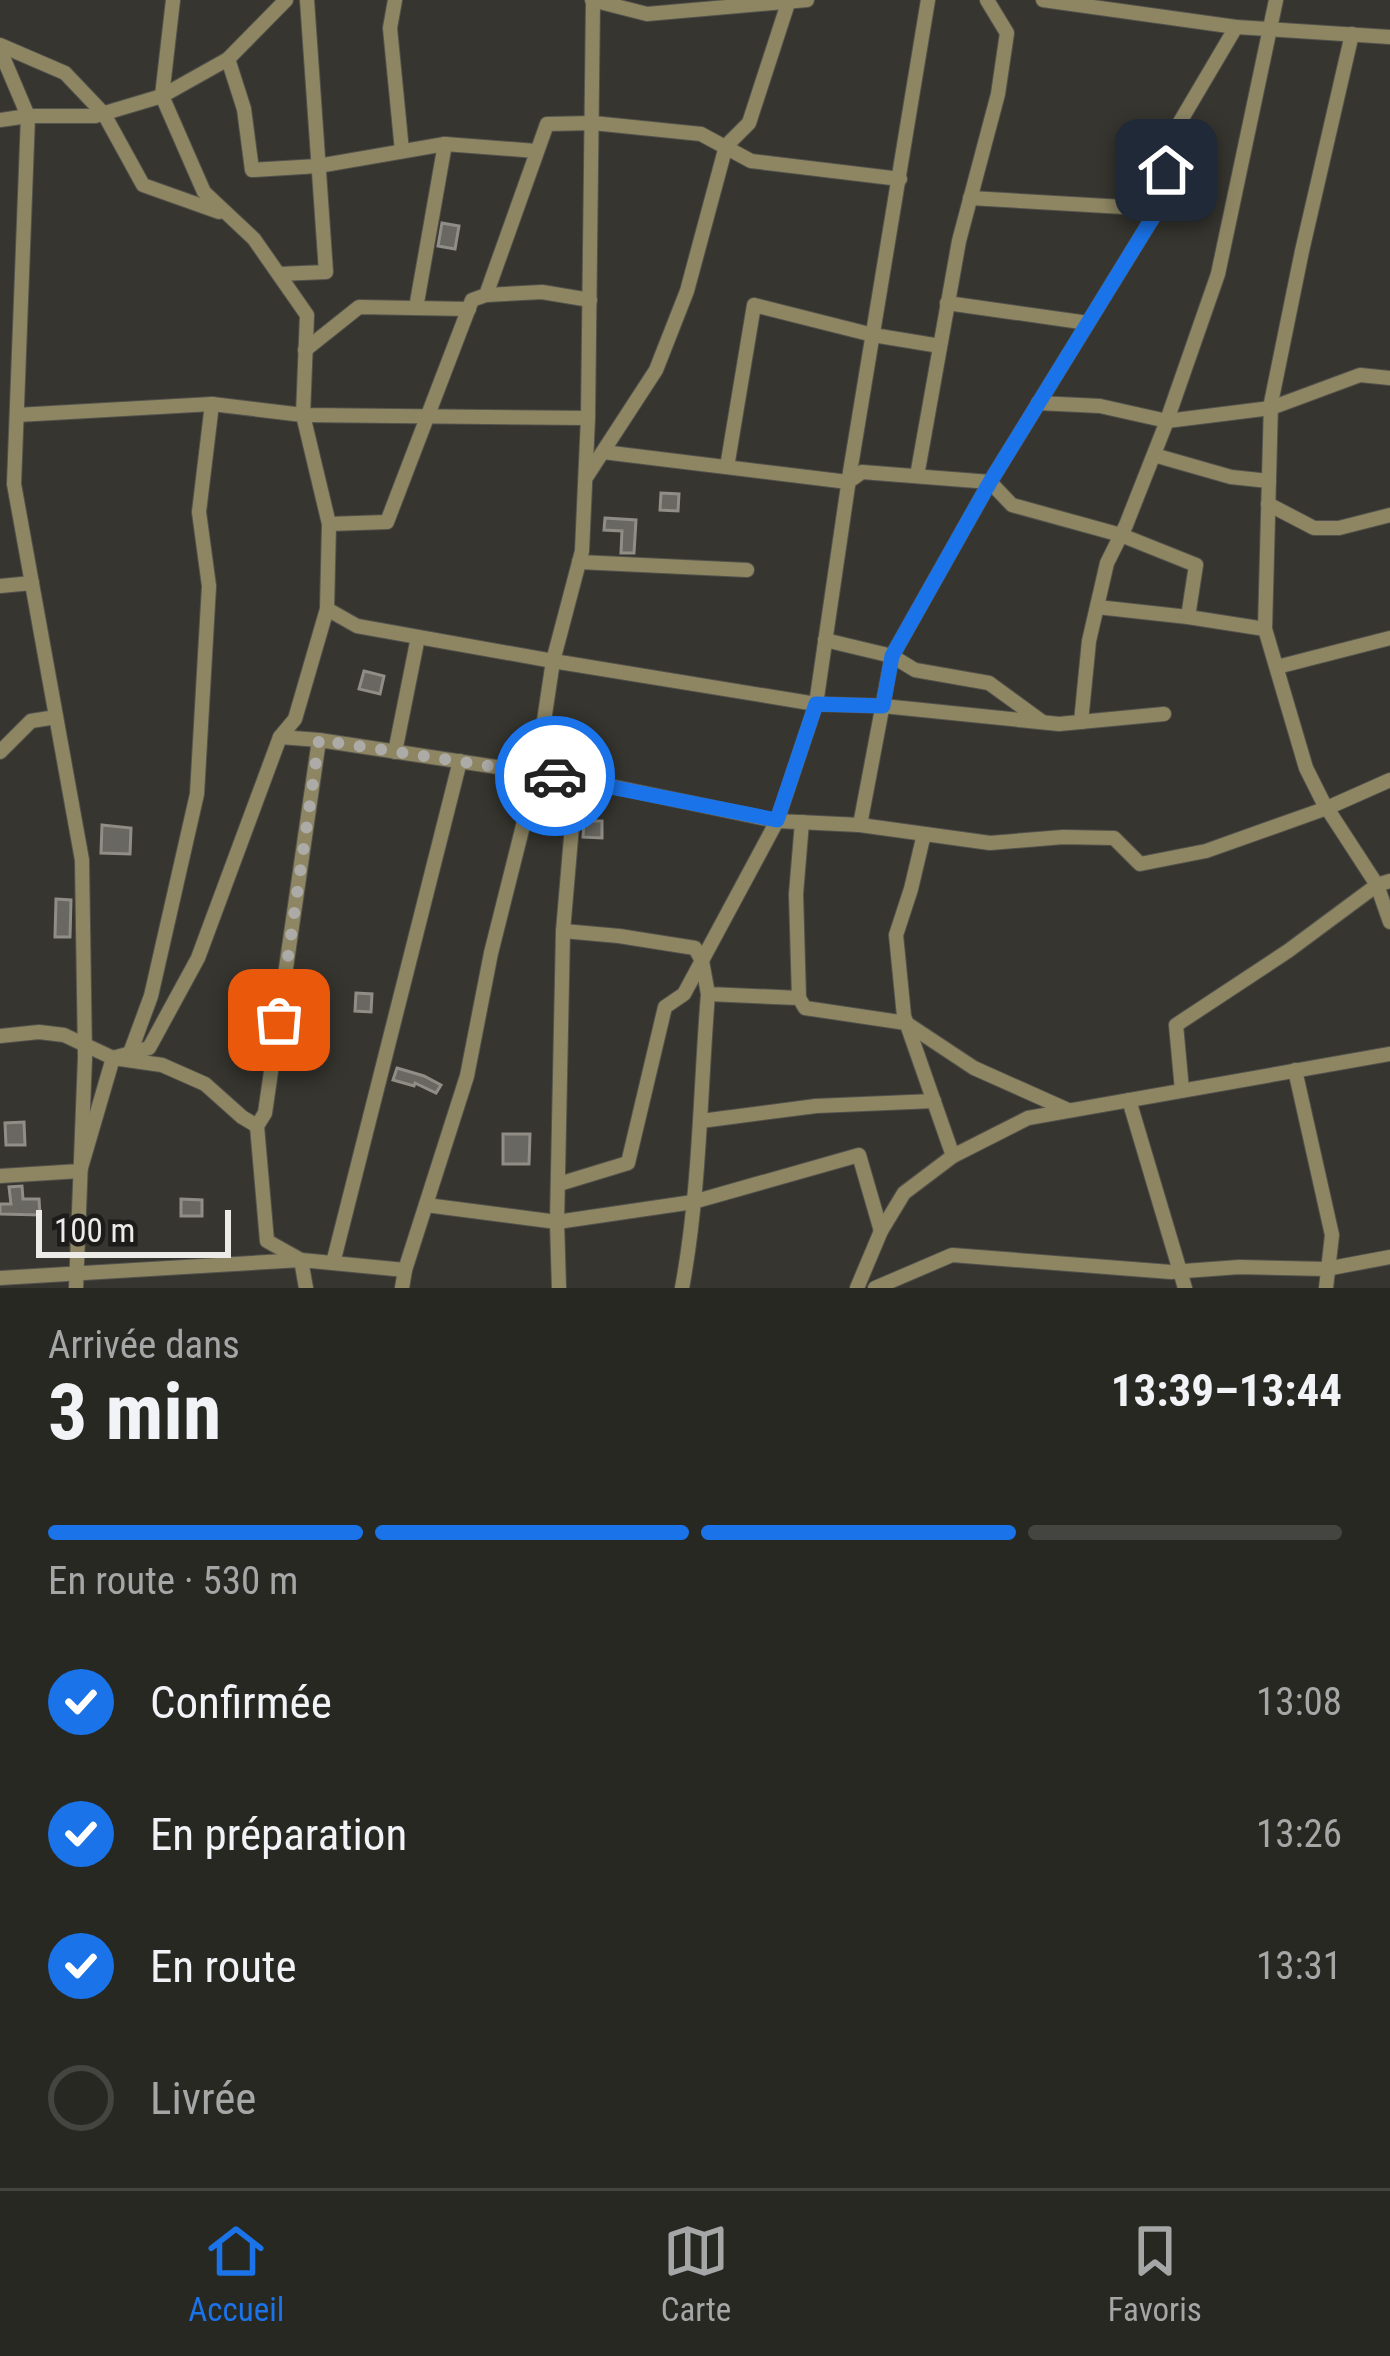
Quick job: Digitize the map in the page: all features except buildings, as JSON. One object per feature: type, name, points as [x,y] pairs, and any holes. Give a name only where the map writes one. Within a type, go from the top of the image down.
[{"type":"street","points":[[113,1058],[149,1048],[198,958],[280,737],[295,719],[327,609],[329,524],[303,415],[307,315],[254,239],[204,192],[162,96],[173,0]]},
{"type":"street","points":[[0,120],[95,116],[162,96],[228,59],[286,0]]},
{"type":"street","points":[[279,274],[326,272],[307,0]]},
{"type":"street","points":[[395,0],[390,28],[402,151]]},
{"type":"street","points":[[402,1288],[467,1076],[491,953],[536,774],[553,661],[582,551],[593,0],[647,14],[807,0]]},
{"type":"street","points":[[559,1184],[628,1163],[665,1006],[684,994],[777,820],[816,704],[928,0]]},
{"type":"street","points":[[917,476],[958,241],[998,94],[1007,33],[987,0]]},
{"type":"street","points":[[1043,0],[1236,27],[1390,37]]},
{"type":"street","points":[[1081,722],[1089,641],[1107,563],[1167,421],[1218,274],[1276,0]]},
{"type":"street","points":[[585,481],[656,370],[687,291],[726,146],[749,123],[788,1]]},
{"type":"street","points":[[860,825],[892,656],[990,482],[1158,209],[1174,132],[1236,27]]},
{"type":"street","points":[[1352,34],[1271,408],[1264,629],[1306,768],[1327,808],[1383,883],[1390,922]]},
{"type":"street","points":[[0,48],[65,73],[104,114],[143,185],[229,215]]},
{"type":"street","points":[[0,48],[28,116],[17,415],[7,479],[32,583],[82,860],[85,1045],[76,1281]]},
{"type":"street","points":[[228,59],[244,110],[252,170],[318,166],[445,144],[536,151]]},
{"type":"street","points":[[486,295],[547,124],[593,123],[700,134],[751,161],[900,178]]},
{"type":"street","points":[[416,308],[445,144]]},
{"type":"street","points":[[970,198],[1158,209]]},
{"type":"street","points":[[329,524],[387,522],[472,300],[542,292],[590,300]]},
{"type":"street","points":[[947,303],[1088,323]]},
{"type":"street","points":[[727,467],[754,305],[873,335],[940,346]]},
{"type":"street","points":[[305,350],[358,307],[469,309]]},
{"type":"street","points":[[1038,403],[1100,406],[1167,421],[1271,408],[1360,375],[1390,377]]},
{"type":"street","points":[[17,415],[212,404],[303,415],[588,418]]},
{"type":"street","points":[[130,1053],[151,996],[197,794],[209,586],[200,512],[212,404]]},
{"type":"street","points":[[603,452],[848,482],[862,472],[990,482],[1012,505],[1121,535],[1196,566],[1188,616]]},
{"type":"street","points":[[1154,454],[1231,477],[1269,481]]},
{"type":"street","points":[[1268,504],[1314,528],[1340,528],[1390,515]]},
{"type":"street","points":[[579,562],[747,570]]},
{"type":"street","points":[[0,586],[32,583]]},
{"type":"street","points":[[1096,607],[1264,629]]},
{"type":"street","points":[[327,609],[357,626],[816,704],[1042,722],[1164,714]]},
{"type":"street","points":[[395,752],[418,637]]},
{"type":"street","points":[[1277,667],[1390,638]]},
{"type":"street","points":[[825,640],[892,656],[915,670],[989,683],[1042,722]]},
{"type":"street","points":[[0,752],[31,722],[56,717]]},
{"type":"street","points":[[280,737],[576,779],[777,820],[860,825],[990,843],[1114,838],[1140,863],[1206,850],[1327,808],[1390,780]]},
{"type":"street","points":[[302,1260],[267,1241],[256,1126],[266,1113],[319,740]]},
{"type":"street","points":[[333,1263],[460,761]]},
{"type":"street","points":[[559,1288],[563,931],[576,779]]},
{"type":"street","points":[[802,822],[796,894],[799,998],[806,1008],[906,1022],[974,1068],[1069,1111]]},
{"type":"street","points":[[924,834],[896,935],[906,1022],[953,1156]]},
{"type":"street","points":[[1182,1090],[1176,1025],[1383,883]]},
{"type":"street","points":[[563,931],[695,948],[702,961],[708,994],[701,1121],[682,1288]]},
{"type":"street","points":[[708,994],[799,998]]},
{"type":"street","points":[[0,1036],[64,1035],[113,1058],[162,1065],[205,1084],[256,1126]]},
{"type":"street","points":[[857,1288],[881,1231],[904,1193],[953,1156],[1028,1118],[1390,1054]]},
{"type":"street","points":[[80,1171],[113,1058]]},
{"type":"street","points":[[1295,1070],[1331,1235],[1326,1288]]},
{"type":"street","points":[[1129,1100],[1185,1288]]},
{"type":"street","points":[[701,1121],[816,1106],[934,1101]]},
{"type":"street","points":[[425,1205],[557,1222],[693,1202],[859,1155],[881,1231]]},
{"type":"street","points":[[0,1176],[80,1171]]},
{"type":"street","points":[[875,1288],[952,1255],[1181,1271],[1328,1268],[1390,1257]]},
{"type":"street","points":[[302,1260],[306,1288]]},
{"type":"street","points":[[0,1278],[76,1281],[302,1260],[405,1270]]},
{"type":"street","points":[[1237,1288],[1239,1268]]},
{"type":"way so far","points":[[279,1020],[319,740],[555,776]]},
{"type":"route","points":[[555,776],[777,820],[816,704],[883,706],[892,656],[990,482],[1158,209],[1166,170]]}]
